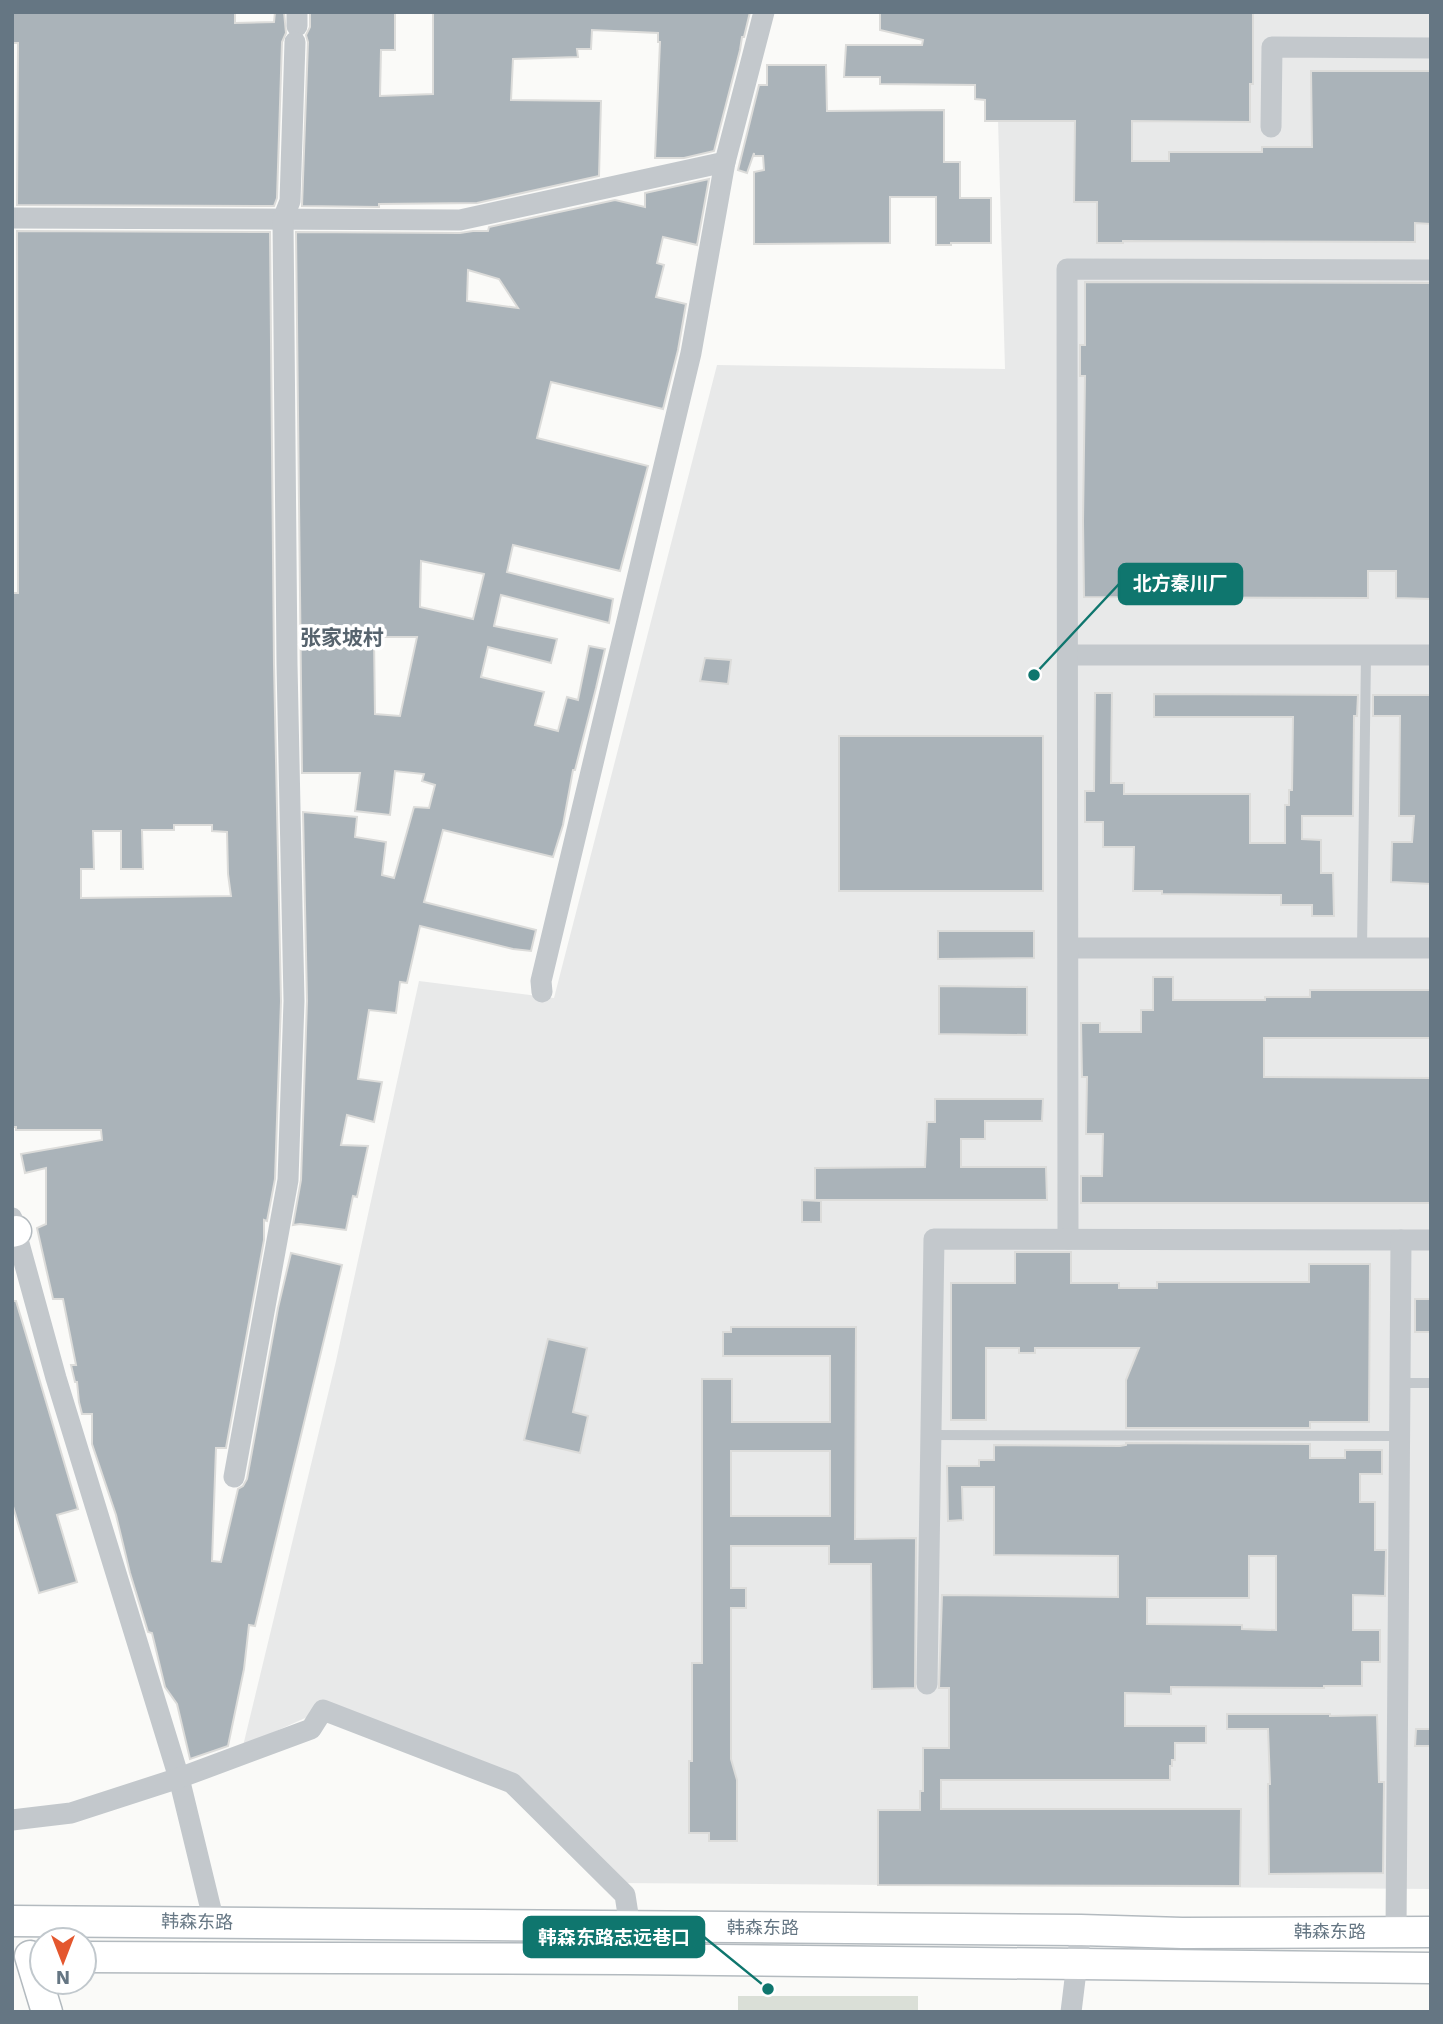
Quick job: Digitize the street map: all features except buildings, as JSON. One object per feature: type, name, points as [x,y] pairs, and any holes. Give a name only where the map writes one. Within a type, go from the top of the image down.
[{"type":"main road","name":"韩森东路","points":[[12,1921],[1182,1933],[1431,1932]]},
{"type":"main road","name":"韩森东路","points":[[98,1956],[625,1958],[1431,1968]]},
{"type":"street","points":[[542,992],[541,982],[691,352],[725,162],[764,12]]},
{"type":"street","points":[[234,1477],[288,1180],[294,1001],[287,664],[283,219],[290,201],[296,27]]},
{"type":"street","points":[[1271,127],[1272,47],[1431,48]]},
{"type":"street","points":[[12,218],[460,220],[725,162]]},
{"type":"street","points":[[1068,1240],[1067,269],[1431,270]]},
{"type":"street","points":[[1069,654],[1431,655]]},
{"type":"street","points":[[1069,948],[1431,948]]},
{"type":"street","points":[[13,1227],[56,1378],[179,1778],[214,1922]]},
{"type":"street","points":[[928,1684],[934,1239],[1431,1240]]},
{"type":"street","points":[[1396,1932],[1401,1240]]},
{"type":"street","points":[[12,1820],[71,1813],[179,1778],[311,1730],[323,1710],[512,1783],[625,1895],[630,1927]]},
{"type":"street","points":[[1071,2012],[1081,1930]]},
{"type":"lane","points":[[1362,948],[1366,655]]},
{"type":"lane","points":[[1400,1383],[1431,1383]]},
{"type":"lane","points":[[931,1435],[1400,1436]]},
{"type":"shaded area","points":[[995,12],[1431,12],[1431,1889],[615,1883],[512,1783],[323,1710],[243,1746],[336,1361],[419,981],[554,998],[717,365],[1005,369]]},
{"type":"shaded area","points":[[738,1996],[918,1996],[918,2012],[738,2012]]},
{"type":"place","name":"北方秦川厂","points":[[1034,675]]},
{"type":"place","name":"韩森东路志远巷口","points":[[768,1989]]},
{"type":"district","name":"张家坡村","points":[[342,638]]}]
